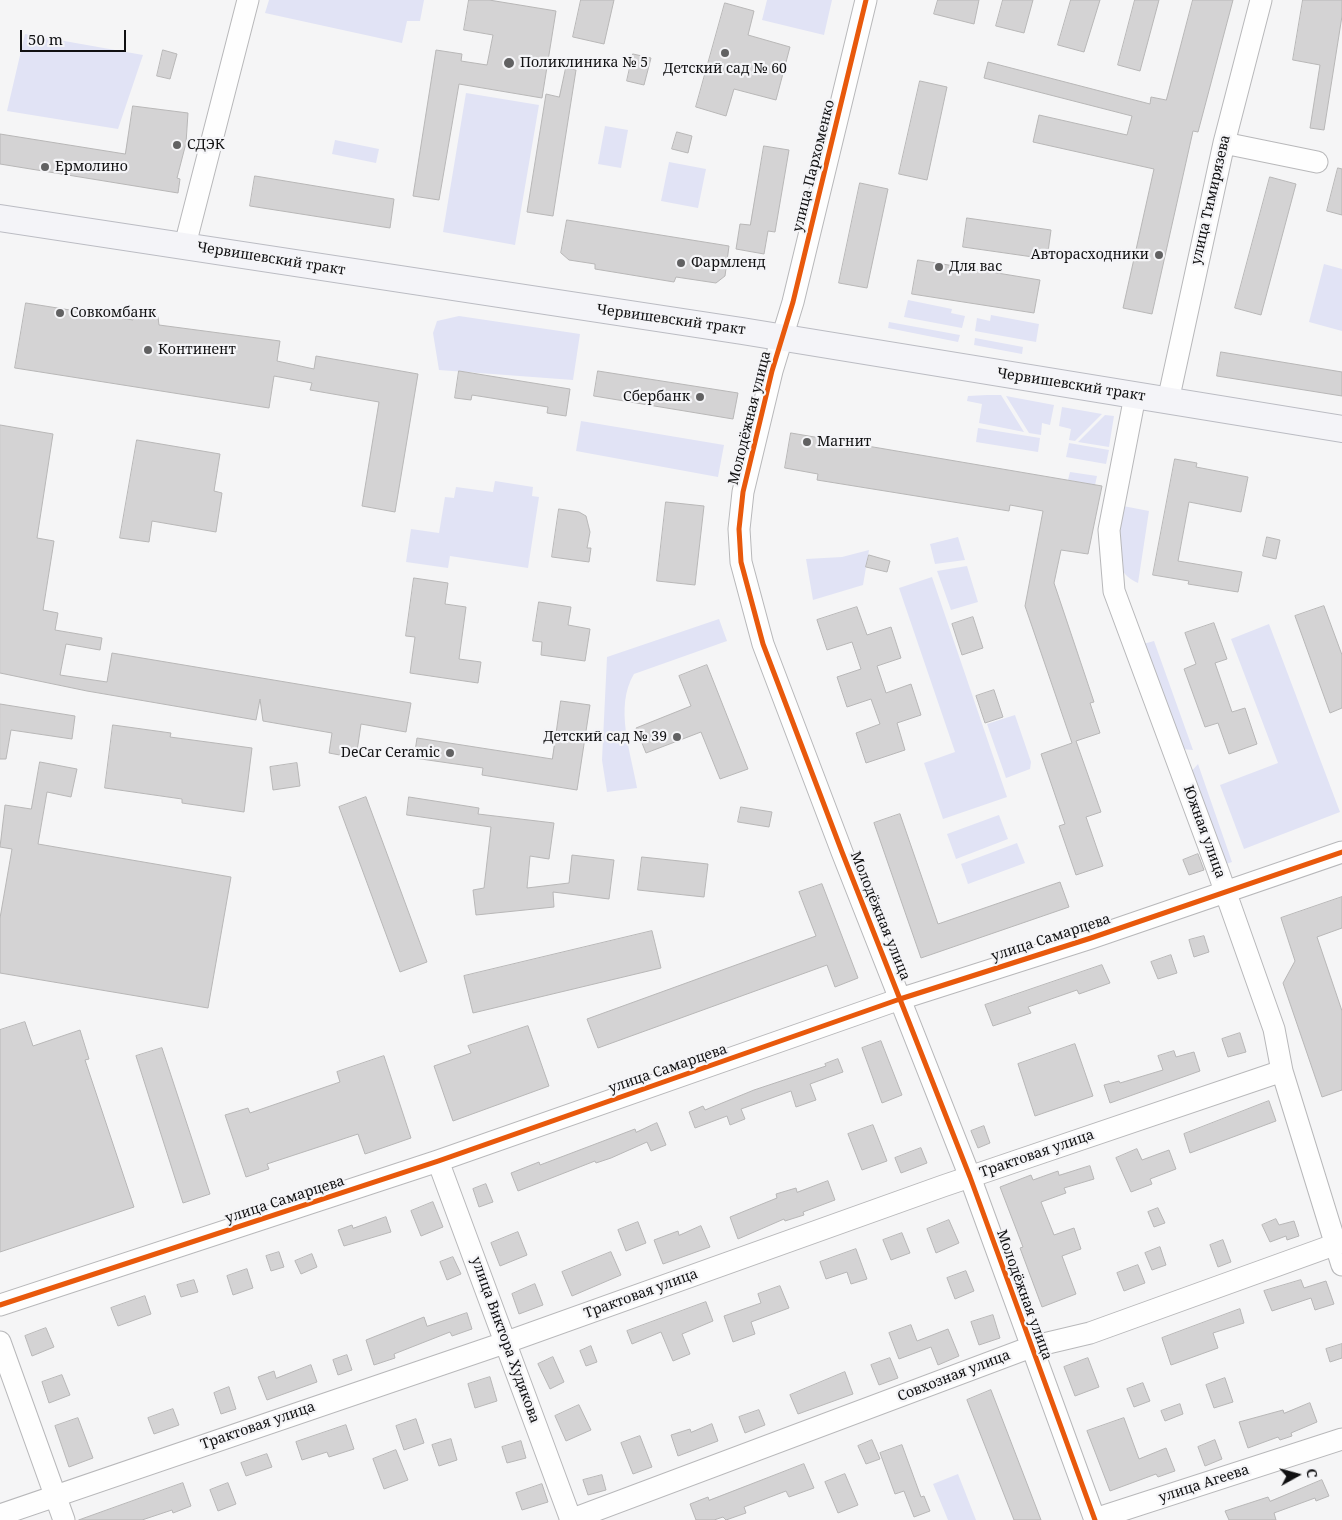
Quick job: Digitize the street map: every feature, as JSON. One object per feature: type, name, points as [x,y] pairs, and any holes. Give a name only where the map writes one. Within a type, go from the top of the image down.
[{"type":"main road","name":"Червишевский тракт","points":[[0,218],[185,245],[384,278],[782,337],[1135,396],[1342,428]]},
{"type":"street","points":[[185,245],[248,0]]},
{"type":"street","name":"улица Пархоменко","points":[[782,337],[866,0]]},
{"type":"street","name":"улица Тимирязева","points":[[1168,401],[1224,143],[1261,0]]},
{"type":"street","points":[[1224,143],[1318,162]]},
{"type":"street","name":"Молодёжная улица","points":[[782,337],[766,392],[743,492],[739,529],[742,562],[764,644],[970,1177],[1095,1520]]},
{"type":"street","name":"Южная улица","points":[[1135,396],[1109,530],[1114,591],[1226,892],[1274,1028],[1282,1072],[1339,1243],[1342,1265]]},
{"type":"street","name":"улица Самарцева","points":[[0,1305],[438,1162],[900,999],[1342,852]]},
{"type":"street","name":"Трактовая улица","points":[[0,1515],[507,1342],[970,1177],[1282,1072]]},
{"type":"street","name":"улица Виктора Худякова","points":[[438,1162],[507,1342],[571,1520]]},
{"type":"street","name":"Совхозная улица","points":[[571,1520],[1031,1347],[1090,1333],[1339,1243]]},
{"type":"street","points":[[0,1342],[64,1520]]},
{"type":"street","name":"улица Агеева","points":[[1095,1520],[1342,1439]]},
{"type":"shaded area","points":[[269,0],[424,0],[420,21],[407,21],[402,43],[265,13]]},
{"type":"shaded area","points":[[767,0],[832,0],[824,35],[762,20]]},
{"type":"shaded area","points":[[25,34],[143,55],[118,129],[7,111]]},
{"type":"shaded area","points":[[466,93],[539,105],[515,245],[443,232]]},
{"type":"shaded area","points":[[605,126],[628,130],[621,168],[598,164]]},
{"type":"shaded area","points":[[335,140],[379,149],[376,163],[332,154]]},
{"type":"shaded area","points":[[669,162],[706,169],[698,208],[661,201]]},
{"type":"shaded area","points":[[1324,264],[1342,269],[1342,331],[1309,322]]},
{"type":"shaded area","points":[[908,300],[952,309],[951,313],[965,316],[962,328],[904,317]]},
{"type":"shaded area","points":[[991,315],[1039,324],[1036,342],[975,331],[977,318],[990,321]]},
{"type":"shaded area","points":[[459,316],[580,334],[573,380],[439,370],[433,333],[437,321]]},
{"type":"shaded area","points":[[889,322],[960,335],[958,342],[888,328]]},
{"type":"shaded area","points":[[975,338],[1023,347],[1022,354],[974,345]]},
{"type":"shaded area","points":[[1001,395],[1024,432],[979,423],[982,404],[967,401],[968,396]]},
{"type":"shaded area","points":[[1006,396],[1054,405],[1050,425],[1042,423],[1041,435],[1029,433]]},
{"type":"shaded area","points":[[1062,407],[1102,414],[1075,441],[1069,440],[1071,429],[1059,426]]},
{"type":"shaded area","points":[[1105,415],[1114,416],[1109,447],[1078,442]]},
{"type":"shaded area","points":[[581,421],[724,445],[718,477],[576,451]]},
{"type":"shaded area","points":[[978,428],[1040,438],[1038,452],[976,442]]},
{"type":"shaded area","points":[[1069,443],[1109,450],[1106,464],[1066,457]]},
{"type":"shaded area","points":[[1070,472],[1097,476],[1095,485],[1068,480]]},
{"type":"shaded area","points":[[495,481],[533,487],[532,496],[539,497],[528,568],[450,556],[448,568],[406,562],[411,529],[439,533],[445,497],[454,498],[456,487],[493,492]]},
{"type":"shaded area","points":[[1123,506],[1149,511],[1138,583],[1128,577],[1118,560],[1117,549]]},
{"type":"shaded area","points":[[958,537],[965,560],[935,564],[930,544]]},
{"type":"shaded area","points":[[869,550],[863,585],[813,600],[806,559],[842,557]]},
{"type":"shaded area","points":[[967,566],[978,602],[951,610],[937,571]]},
{"type":"shaded area","points":[[932,577],[1007,797],[943,819],[924,763],[955,752],[899,588]]},
{"type":"shaded area","points":[[719,619],[727,641],[634,674],[628,687],[625,715],[628,745],[637,788],[607,792],[602,760],[607,657]]},
{"type":"shaded area","points":[[1269,624],[1340,812],[1244,849],[1220,785],[1278,763],[1231,639]]},
{"type":"shaded area","points":[[1154,641],[1193,750],[1181,749],[1143,644]]},
{"type":"shaded area","points":[[1015,715],[1031,762],[1030,769],[1006,778],[987,724]]},
{"type":"shaded area","points":[[1198,764],[1232,862],[1223,865],[1190,773]]},
{"type":"shaded area","points":[[999,815],[1008,839],[956,859],[947,834]]},
{"type":"shaded area","points":[[1017,843],[1025,863],[968,884],[961,864]]},
{"type":"shaded area","points":[[958,1474],[976,1520],[948,1520],[933,1484]]},
{"type":"building","points":[[469,0],[489,0],[556,11],[542,98],[459,84],[439,200],[413,196],[436,50],[462,54],[461,61],[487,65],[493,35],[464,30]]},
{"type":"building","points":[[581,0],[614,0],[604,44],[573,37]]},
{"type":"building","points":[[938,0],[979,0],[974,24],[934,14]]},
{"type":"building","points":[[1003,0],[1033,0],[1024,33],[996,26]]},
{"type":"building","points":[[1071,0],[1100,0],[1084,52],[1058,45]]},
{"type":"building","points":[[1135,0],[1159,0],[1140,71],[1118,65]]},
{"type":"building","points":[[1193,0],[1233,0],[1198,132],[1193,131],[1152,314],[1123,308],[1154,169],[1033,142],[1039,115],[1127,135],[1132,116],[984,78],[988,62],[1150,104],[1151,97],[1166,100]]},
{"type":"building","points":[[1303,0],[1342,0],[1342,16],[1324,130],[1310,128],[1320,65],[1293,60]]},
{"type":"building","name":"Детский сад № 60","points":[[725,3],[754,11],[748,35],[790,47],[776,100],[734,89],[726,116],[696,107]]},
{"type":"building","points":[[163,50],[177,54],[170,79],[157,76]]},
{"type":"building","points":[[633,54],[651,58],[644,85],[627,81]]},
{"type":"building","points":[[566,68],[576,70],[553,216],[527,212],[546,94],[559,97]]},
{"type":"building","points":[[920,81],[947,87],[927,180],[899,174]]},
{"type":"building","points":[[133,106],[188,113],[186,143],[177,178],[180,179],[178,193],[0,164],[0,134],[125,154]]},
{"type":"building","points":[[677,132],[692,136],[688,153],[672,149]]},
{"type":"building","points":[[764,146],[789,150],[775,232],[768,231],[764,254],[736,249],[740,224],[750,225]]},
{"type":"building","points":[[1338,168],[1342,169],[1342,215],[1327,211]]},
{"type":"building","points":[[255,176],[394,199],[390,228],[250,206]]},
{"type":"building","points":[[1270,177],[1296,184],[1261,315],[1235,308]]},
{"type":"building","points":[[860,183],[888,189],[867,288],[839,283]]},
{"type":"building","points":[[967,218],[1051,230],[1047,259],[963,247]]},
{"type":"building","points":[[567,220],[729,246],[725,276],[716,283],[676,277],[674,282],[595,269],[595,264],[569,260],[561,253]]},
{"type":"building","points":[[918,260],[1040,280],[1034,313],[912,294]]},
{"type":"building","name":"Континент","points":[[26,303],[133,320],[135,314],[141,309],[149,309],[155,312],[159,325],[280,341],[277,361],[314,369],[316,356],[418,374],[395,512],[362,506],[379,402],[310,390],[312,383],[274,376],[269,408],[15,368]]},
{"type":"building","points":[[1221,352],[1342,372],[1342,396],[1217,376]]},
{"type":"building","points":[[459,371],[570,389],[566,416],[547,413],[548,407],[472,395],[471,400],[455,398]]},
{"type":"building","points":[[598,371],[738,393],[733,419],[594,396]]},
{"type":"building","points":[[0,425],[53,434],[37,538],[54,541],[43,610],[58,613],[55,630],[102,638],[100,650],[66,644],[60,675],[107,682],[112,653],[411,703],[406,732],[361,724],[356,758],[329,753],[332,733],[263,721],[260,699],[256,720],[87,691],[0,673]]},
{"type":"building","points":[[791,433],[1102,486],[1088,554],[1061,550],[1054,583],[1094,702],[1090,703],[1100,733],[1076,741],[1101,812],[1086,817],[1103,866],[1076,875],[1059,826],[1065,824],[1041,754],[1072,743],[1025,606],[1043,511],[1010,505],[1009,511],[817,480],[818,474],[785,468]]},
{"type":"building","points":[[137,440],[220,454],[214,491],[222,493],[216,532],[152,521],[149,542],[120,538]]},
{"type":"building","points":[[1175,459],[1197,463],[1196,467],[1248,477],[1241,512],[1189,502],[1178,561],[1242,572],[1238,592],[1188,584],[1189,581],[1153,575]]},
{"type":"building","points":[[666,502],[704,506],[695,585],[657,581]]},
{"type":"building","points":[[559,509],[579,512],[586,516],[590,532],[587,548],[591,548],[589,562],[552,557]]},
{"type":"building","points":[[1267,537],[1280,540],[1276,559],[1263,556]]},
{"type":"building","points":[[869,555],[890,561],[887,572],[866,567]]},
{"type":"building","points":[[414,578],[448,583],[445,604],[466,607],[459,659],[481,662],[478,683],[410,673],[415,637],[406,636]]},
{"type":"building","points":[[539,602],[571,607],[568,625],[590,629],[585,661],[541,655],[542,642],[533,641]]},
{"type":"building","points":[[1324,606],[1342,655],[1342,708],[1330,713],[1295,616]]},
{"type":"building","points":[[857,607],[867,635],[891,627],[901,658],[877,666],[886,693],[911,684],[921,715],[897,723],[905,750],[866,763],[856,733],[880,724],[871,699],[847,707],[837,677],[861,669],[852,642],[827,650],[817,620]]},
{"type":"building","points":[[973,617],[983,648],[962,655],[952,624]]},
{"type":"building","points":[[1214,623],[1227,659],[1215,663],[1232,712],[1245,708],[1257,744],[1229,754],[1218,723],[1205,727],[1184,669],[1196,664],[1185,633]]},
{"type":"building","points":[[707,665],[748,769],[720,779],[701,732],[646,753],[636,728],[691,706],[679,676]]},
{"type":"building","points":[[994,690],[1003,717],[985,723],[976,696]]},
{"type":"building","points":[[561,701],[590,705],[577,790],[482,775],[483,768],[414,758],[417,738],[552,759]]},
{"type":"building","points":[[0,704],[75,716],[72,739],[11,730],[6,759],[0,759]]},
{"type":"building","points":[[113,725],[171,733],[170,737],[252,748],[244,812],[182,803],[182,799],[105,788]]},
{"type":"building","points":[[40,762],[77,769],[71,797],[47,792],[38,844],[231,877],[208,1008],[0,973],[0,918],[12,849],[0,847],[5,805],[31,809]]},
{"type":"building","points":[[297,763],[300,786],[273,790],[270,767]]},
{"type":"building","points":[[366,797],[427,962],[400,972],[339,807]]},
{"type":"building","points":[[409,797],[479,808],[478,814],[554,823],[549,859],[530,856],[527,888],[569,883],[572,855],[614,860],[609,899],[553,892],[554,907],[476,915],[473,890],[484,888],[491,827],[407,815]]},
{"type":"building","points":[[741,807],[772,812],[769,827],[738,822]]},
{"type":"building","points":[[900,814],[938,924],[1060,882],[1069,907],[921,958],[874,823]]},
{"type":"building","points":[[1198,854],[1204,870],[1189,875],[1183,860]]},
{"type":"building","points":[[642,857],[708,864],[704,897],[638,890]]},
{"type":"building","points":[[822,884],[858,978],[835,987],[827,965],[598,1048],[587,1019],[816,936],[799,892]]},
{"type":"building","points":[[1342,897],[1342,928],[1317,937],[1342,1011],[1342,1090],[1322,1097],[1283,983],[1295,961],[1281,918]]},
{"type":"building","points":[[652,931],[661,968],[473,1013],[464,976]]},
{"type":"building","points":[[1204,936],[1209,952],[1194,957],[1189,940]]},
{"type":"building","points":[[1171,955],[1177,973],[1158,979],[1151,962]]},
{"type":"building","points":[[1102,965],[1110,983],[1079,994],[1077,990],[1028,1007],[1031,1013],[993,1026],[985,1005]]},
{"type":"building","points":[[25,1022],[33,1046],[80,1030],[89,1059],[85,1060],[134,1207],[0,1252],[0,1030]]},
{"type":"building","points":[[528,1026],[549,1086],[453,1121],[434,1066],[471,1053],[468,1046]]},
{"type":"building","points":[[1240,1033],[1246,1052],[1228,1057],[1222,1039]]},
{"type":"building","points":[[881,1041],[902,1095],[882,1103],[862,1048]]},
{"type":"building","points":[[1075,1044],[1093,1096],[1035,1116],[1018,1064]]},
{"type":"building","points":[[162,1048],[210,1194],[183,1203],[136,1056]]},
{"type":"building","points":[[1174,1051],[1176,1057],[1194,1052],[1200,1071],[1110,1103],[1104,1085],[1119,1081],[1120,1083],[1163,1070],[1158,1056]]},
{"type":"building","points":[[384,1056],[411,1138],[365,1154],[358,1134],[267,1164],[269,1169],[246,1177],[225,1115],[248,1108],[250,1113],[340,1082],[337,1072]]},
{"type":"building","points":[[838,1059],[843,1072],[810,1084],[816,1100],[796,1107],[791,1091],[741,1109],[745,1119],[730,1125],[727,1116],[695,1128],[689,1112],[703,1106],[705,1110],[754,1090],[826,1066],[825,1064]]},
{"type":"building","points":[[1269,1101],[1276,1121],[1190,1153],[1184,1134]]},
{"type":"building","points":[[657,1123],[666,1145],[651,1151],[647,1142],[611,1158],[596,1163],[595,1161],[518,1191],[511,1173],[539,1162],[540,1165],[635,1129],[636,1132]]},
{"type":"building","points":[[873,1125],[887,1161],[862,1170],[848,1134]]},
{"type":"building","points":[[984,1126],[990,1143],[978,1148],[971,1131]]},
{"type":"building","points":[[921,1148],[927,1163],[901,1173],[895,1158]]},
{"type":"building","points":[[1137,1149],[1142,1160],[1169,1150],[1176,1169],[1150,1179],[1152,1184],[1131,1192],[1116,1158]]},
{"type":"building","points":[[1090,1166],[1094,1179],[1064,1188],[1066,1193],[1041,1202],[1054,1235],[1074,1228],[1081,1249],[1062,1256],[1076,1294],[1042,1307],[1020,1248],[1023,1247],[1000,1187],[1031,1175],[1033,1180],[1058,1171],[1059,1175]]},
{"type":"building","points":[[828,1181],[835,1200],[803,1212],[804,1215],[785,1221],[784,1219],[738,1239],[730,1217],[777,1198],[776,1194],[796,1188],[797,1192]]},
{"type":"building","points":[[486,1184],[493,1202],[479,1207],[473,1189]]},
{"type":"building","points":[[433,1202],[443,1227],[421,1236],[411,1211]]},
{"type":"building","points":[[1158,1208],[1165,1223],[1154,1227],[1148,1212]]},
{"type":"building","points":[[386,1217],[391,1232],[344,1246],[338,1230],[352,1225],[353,1228]]},
{"type":"building","points":[[1276,1219],[1279,1225],[1294,1221],[1299,1236],[1287,1240],[1286,1236],[1270,1242],[1262,1225]]},
{"type":"building","points":[[949,1220],[959,1243],[936,1253],[927,1229]]},
{"type":"building","points":[[638,1222],[646,1243],[626,1251],[618,1230]]},
{"type":"building","points":[[701,1226],[710,1247],[663,1264],[654,1240],[678,1231],[679,1235]]},
{"type":"building","points":[[518,1232],[527,1255],[500,1266],[491,1243]]},
{"type":"building","points":[[902,1233],[910,1253],[891,1260],[883,1240]]},
{"type":"building","points":[[1223,1240],[1231,1262],[1218,1267],[1210,1245]]},
{"type":"building","points":[[1160,1247],[1166,1265],[1152,1270],[1145,1253]]},
{"type":"building","points":[[856,1249],[867,1279],[851,1284],[847,1272],[826,1279],[820,1262]]},
{"type":"building","points":[[279,1252],[284,1267],[271,1271],[266,1256]]},
{"type":"building","points":[[611,1252],[621,1275],[572,1296],[562,1272]]},
{"type":"building","points":[[312,1254],[317,1267],[301,1274],[295,1261]]},
{"type":"building","points":[[453,1257],[461,1274],[447,1280],[440,1262]]},
{"type":"building","points":[[1138,1265],[1145,1283],[1124,1291],[1117,1273]]},
{"type":"building","points":[[247,1269],[253,1288],[233,1295],[227,1276]]},
{"type":"building","points":[[966,1271],[974,1291],[955,1299],[947,1278]]},
{"type":"building","points":[[194,1280],[198,1292],[181,1297],[177,1285]]},
{"type":"building","points":[[1301,1280],[1304,1288],[1326,1281],[1334,1304],[1315,1310],[1311,1298],[1272,1311],[1264,1291]]},
{"type":"building","points":[[535,1284],[543,1305],[519,1314],[512,1294]]},
{"type":"building","points":[[780,1286],[789,1308],[751,1322],[755,1334],[733,1342],[724,1316],[761,1303],[758,1294]]},
{"type":"building","points":[[145,1296],[151,1314],[118,1326],[111,1308]]},
{"type":"building","points":[[706,1302],[713,1321],[682,1334],[690,1354],[673,1361],[661,1332],[632,1344],[627,1331]]},
{"type":"building","points":[[1240,1309],[1244,1323],[1213,1333],[1218,1348],[1171,1365],[1162,1338]]},
{"type":"building","points":[[467,1313],[472,1329],[452,1336],[450,1332],[394,1354],[395,1358],[374,1365],[366,1340],[424,1317],[427,1326]]},
{"type":"building","points":[[993,1315],[1000,1338],[979,1345],[971,1322]]},
{"type":"building","points":[[911,1325],[917,1341],[948,1329],[959,1356],[938,1365],[931,1347],[899,1359],[889,1333]]},
{"type":"building","points":[[46,1328],[54,1347],[32,1356],[25,1336]]},
{"type":"building","points":[[1342,1344],[1342,1358],[1330,1362],[1326,1349]]},
{"type":"building","points":[[591,1346],[597,1362],[586,1366],[580,1351]]},
{"type":"building","points":[[347,1355],[352,1370],[338,1375],[333,1360]]},
{"type":"building","points":[[553,1357],[564,1382],[550,1389],[538,1364]]},
{"type":"building","points":[[890,1358],[898,1378],[879,1385],[871,1365]]},
{"type":"building","points":[[1088,1358],[1099,1387],[1075,1396],[1064,1367]]},
{"type":"building","points":[[311,1365],[317,1382],[267,1400],[258,1377],[274,1371],[276,1378]]},
{"type":"building","points":[[845,1372],[853,1394],[798,1414],[790,1395]]},
{"type":"building","points":[[62,1375],[70,1395],[49,1403],[42,1382]]},
{"type":"building","points":[[490,1377],[497,1401],[475,1408],[468,1384]]},
{"type":"building","points":[[1225,1378],[1233,1402],[1214,1408],[1206,1385]]},
{"type":"building","points":[[1143,1383],[1150,1401],[1134,1407],[1127,1389]]},
{"type":"building","points":[[229,1387],[236,1409],[221,1414],[214,1393]]},
{"type":"building","points":[[991,1390],[1041,1520],[1014,1520],[967,1400]]},
{"type":"building","points":[[1310,1403],[1317,1422],[1291,1433],[1292,1436],[1280,1440],[1278,1437],[1248,1448],[1239,1422],[1283,1410],[1284,1413]]},
{"type":"building","points":[[1180,1404],[1183,1414],[1165,1421],[1161,1411]]},
{"type":"building","points":[[579,1405],[591,1430],[566,1441],[555,1416]]},
{"type":"building","points":[[173,1409],[179,1425],[154,1434],[148,1418]]},
{"type":"building","points":[[759,1410],[765,1425],[745,1433],[739,1417]]},
{"type":"building","points":[[78,1418],[93,1458],[69,1467],[55,1426]]},
{"type":"building","points":[[1124,1418],[1139,1459],[1166,1448],[1175,1471],[1158,1477],[1156,1474],[1110,1491],[1087,1431]]},
{"type":"building","points":[[416,1419],[424,1443],[404,1450],[396,1426]]},
{"type":"building","points":[[712,1424],[718,1441],[678,1456],[671,1435],[690,1429],[691,1432]]},
{"type":"building","points":[[346,1425],[354,1449],[329,1457],[327,1452],[302,1460],[296,1442]]},
{"type":"building","points":[[640,1436],[652,1467],[633,1474],[621,1443]]},
{"type":"building","points":[[451,1439],[457,1460],[439,1466],[432,1445]]},
{"type":"building","points":[[872,1440],[880,1459],[866,1464],[858,1446]]},
{"type":"building","points":[[1215,1440],[1222,1459],[1205,1466],[1198,1447]]},
{"type":"building","points":[[521,1441],[526,1458],[507,1463],[502,1447]]},
{"type":"building","points":[[902,1445],[921,1497],[924,1496],[930,1511],[914,1517],[904,1491],[895,1494],[880,1453]]},
{"type":"building","points":[[396,1450],[408,1480],[384,1489],[373,1459]]},
{"type":"building","points":[[267,1454],[272,1467],[246,1476],[241,1463]]},
{"type":"building","points":[[804,1464],[814,1488],[789,1497],[786,1491],[744,1507],[746,1513],[726,1520],[723,1517],[714,1520],[696,1520],[690,1504],[708,1497],[709,1500]]},
{"type":"building","points":[[845,1474],[858,1505],[838,1513],[825,1482]]},
{"type":"building","points":[[602,1475],[606,1490],[588,1495],[583,1480]]},
{"type":"building","points":[[1322,1480],[1329,1496],[1316,1501],[1315,1498],[1274,1513],[1276,1520],[1229,1520],[1225,1511],[1268,1497],[1270,1501]]},
{"type":"building","points":[[183,1483],[191,1506],[173,1513],[172,1510],[142,1520],[79,1520]]},
{"type":"building","points":[[228,1483],[236,1504],[218,1511],[210,1490]]},
{"type":"building","points":[[542,1484],[548,1502],[522,1510],[516,1493]]},
{"type":"cycle path","points":[[866,0],[793,302],[772,371],[743,492],[739,529],[741,562],[763,644],[842,852],[970,1177],[1095,1520]]},
{"type":"cycle path","points":[[0,1305],[438,1161],[900,999],[1091,938],[1342,852]]},
{"type":"place","name":"Детский сад № 60","points":[[725,53]]},
{"type":"place","name":"Поликлиника № 5","points":[[509,63]]},
{"type":"place","name":"СДЭК","points":[[177,145]]},
{"type":"place","name":"Ермолино","points":[[45,167]]},
{"type":"place","name":"Авторасходники","points":[[1159,255]]},
{"type":"place","name":"Фармленд","points":[[681,263]]},
{"type":"place","name":"Для вас","points":[[939,267]]},
{"type":"place","name":"Совкомбанк","points":[[60,313]]},
{"type":"place","name":"Континент","points":[[148,350]]},
{"type":"place","name":"Сбербанк","points":[[700,397]]},
{"type":"place","name":"Магнит","points":[[807,442]]},
{"type":"place","name":"Детский сад № 39","points":[[677,737]]},
{"type":"place","name":"DeCar Ceramic","points":[[450,753]]}]
